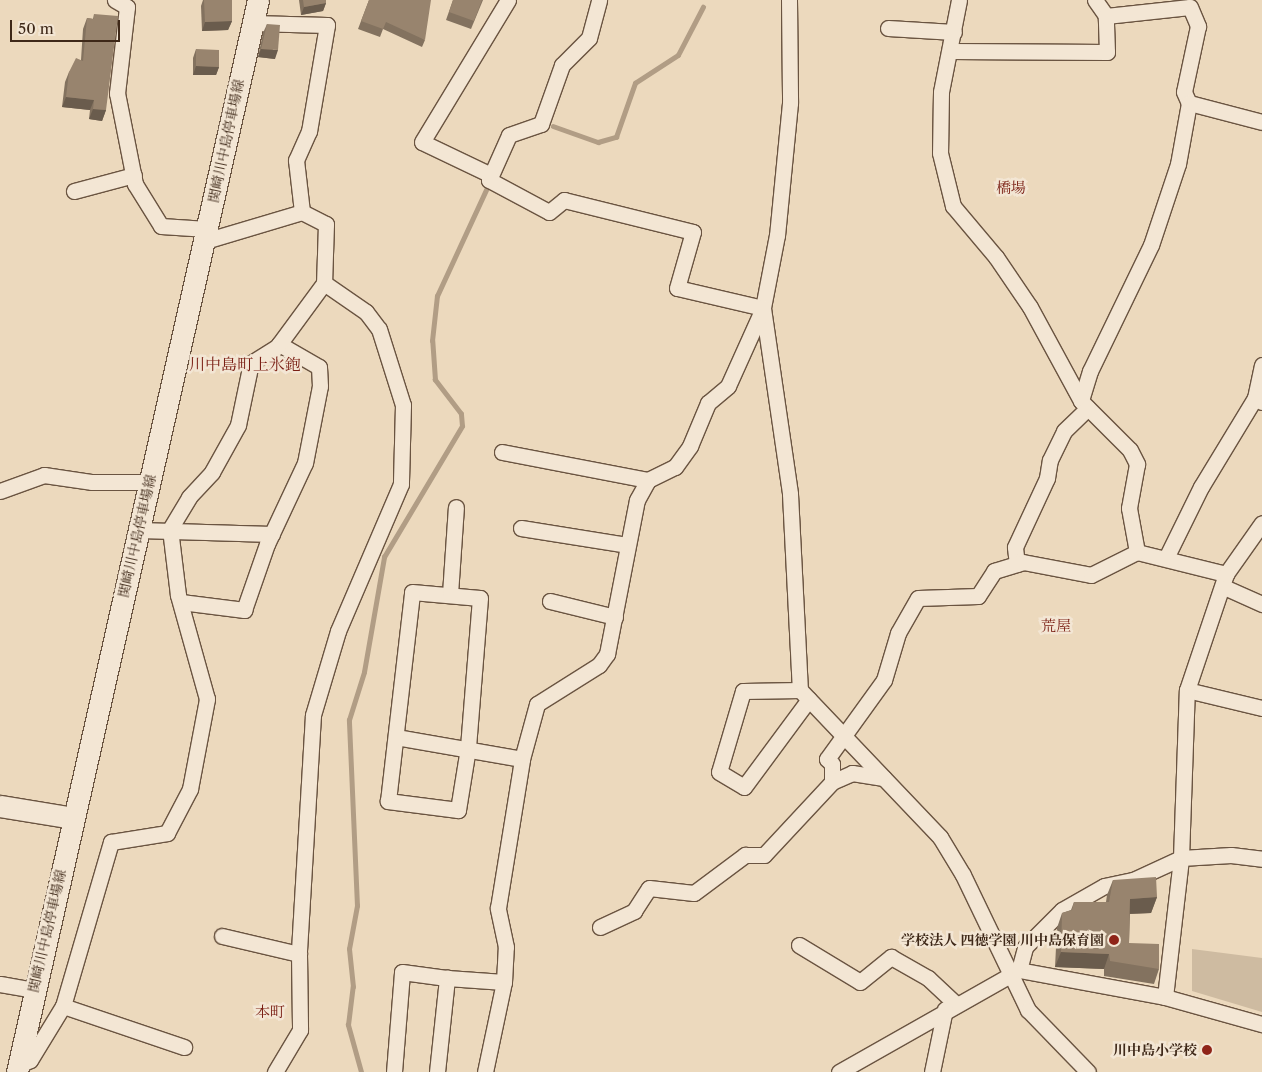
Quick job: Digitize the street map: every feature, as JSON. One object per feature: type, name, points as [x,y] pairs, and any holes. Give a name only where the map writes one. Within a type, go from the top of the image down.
[{"type":"main road","name":"関崎川中島停車場線","points":[[18,1069],[34,990],[258,0]]},
{"type":"main road","points":[[0,806],[73,818]]},
{"type":"street","points":[[18,1069],[30,1060],[63,1006],[111,842],[167,833],[190,788],[207,699],[181,602],[170,529],[189,497],[212,472],[238,425],[251,363],[279,344],[324,283],[326,224],[302,212],[206,235],[161,226],[134,175],[117,93],[127,7],[115,0]]},
{"type":"street","points":[[491,175],[422,142],[508,0]]},
{"type":"street","points":[[599,0],[590,38],[562,65],[541,124],[509,135],[489,180],[548,212],[564,200],[693,232],[677,288],[763,308]]},
{"type":"street","points":[[485,1072],[504,982],[506,947],[498,908],[522,759],[537,704],[599,665],[607,654],[637,500],[648,480],[675,467],[690,446],[708,403],[728,386],[763,308],[777,235],[790,103],[789,0]]},
{"type":"street","points":[[959,0],[951,51],[941,92],[940,152],[953,206],[996,257],[1030,308],[1085,404],[1112,429],[1136,464],[1130,508],[1136,552]]},
{"type":"street","points":[[951,51],[1107,52],[1106,16],[1095,0]]},
{"type":"street","points":[[1017,564],[1015,547],[1047,478],[1050,460],[1064,431],[1085,404],[1090,371],[1151,245],[1178,164],[1189,103],[1184,92],[1198,26],[1190,7],[1106,16]]},
{"type":"street","points":[[252,23],[327,25],[309,131],[296,160],[302,212]]},
{"type":"street","points":[[888,28],[954,32]]},
{"type":"street","points":[[1189,103],[1262,122]]},
{"type":"street","points":[[74,191],[134,175]]},
{"type":"street","points":[[275,1072],[300,1030],[299,954],[313,715],[338,631],[401,484],[403,405],[379,329],[366,312],[324,283]]},
{"type":"street","points":[[763,308],[790,494],[804,695],[744,787],[719,772],[743,691],[804,695],[940,838],[963,875],[1013,971],[1028,1010],[1088,1072]]},
{"type":"street","points":[[181,602],[244,610],[272,534],[305,463],[320,386],[319,367],[279,344]]},
{"type":"street","points":[[1167,556],[1201,487],[1258,400],[1262,365]]},
{"type":"street","points":[[502,452],[648,480]]},
{"type":"street","points":[[0,491],[44,475],[92,482],[150,482]]},
{"type":"street","points":[[450,594],[456,507]]},
{"type":"street","points":[[1166,997],[1181,858],[1187,690],[1225,580],[1262,523]]},
{"type":"street","points":[[521,528],[627,545]]},
{"type":"street","points":[[139,530],[170,529],[272,534]]},
{"type":"street","points":[[832,782],[827,759],[884,680],[898,633],[918,598],[978,596],[994,571],[1032,561],[1091,575],[1136,552],[1167,556],[1225,580],[1262,604]]},
{"type":"street","points":[[412,592],[480,598],[468,748],[458,810],[388,801],[396,736],[412,592]]},
{"type":"street","points":[[550,601],[615,617]]},
{"type":"street","points":[[1187,690],[1262,708]]},
{"type":"street","points":[[396,736],[522,759]]},
{"type":"street","points":[[600,927],[634,911],[648,888],[694,893],[746,855],[764,855],[832,782],[852,774],[884,778]]},
{"type":"street","points":[[839,1072],[1013,971],[1025,947],[1062,910],[1104,886],[1133,880],[1181,858],[1231,855],[1262,860]]},
{"type":"street","points":[[222,936],[299,954]]},
{"type":"street","points":[[799,945],[860,982],[891,958],[928,978],[951,1006]]},
{"type":"street","points":[[1013,971],[1166,997],[1262,1024]]},
{"type":"street","points":[[394,1072],[402,972],[447,978],[504,982]]},
{"type":"street","points":[[437,1072],[447,978]]},
{"type":"street","points":[[0,984],[34,990]]},
{"type":"street","points":[[63,1006],[184,1047]]},
{"type":"street","points":[[932,1072],[951,1006]]},
{"type":"shaded area","points":[[1192,949],[1262,958],[1262,1012],[1192,991]]},
{"type":"building","points":[[204,0],[232,0],[232,21],[205,22]]},
{"type":"building","points":[[303,0],[326,0],[326,3],[304,7]]},
{"type":"building","points":[[369,0],[431,0],[425,40],[386,22],[383,29],[361,21]]},
{"type":"building","points":[[453,0],[482,0],[474,21],[449,12]]},
{"type":"building","points":[[94,14],[118,16],[106,110],[93,109],[94,100],[66,97],[69,72],[76,58],[83,61],[87,18],[94,19]]},
{"type":"building","points":[[267,24],[280,25],[278,50],[261,49]]},
{"type":"building","points":[[196,49],[219,50],[219,67],[196,66]]},
{"type":"building","points":[[1156,877],[1157,897],[1130,899],[1129,943],[1159,944],[1159,969],[1110,961],[1109,954],[1061,952],[1062,913],[1072,910],[1074,902],[1109,902],[1113,880]]},
{"type":"waterway","points":[[553,126],[598,142],[616,137],[635,83],[678,55],[703,7]]},
{"type":"waterway","points":[[361,1072],[348,1025],[353,987],[349,949],[357,906],[349,720],[364,672],[384,557],[462,426],[461,414],[435,380],[432,341],[437,296],[487,188]]},
{"type":"place","name":"学校法人 四徳学園 川中島保育園","points":[[1114,940]]},
{"type":"place","name":"川中島小学校","points":[[1207,1050]]},
{"type":"district","name":"橋場","points":[[1011,188]]},
{"type":"district","name":"川中島町上氷鉋","points":[[245,364]]},
{"type":"district","name":"荒屋","points":[[1056,626]]},
{"type":"district","name":"本町","points":[[270,1012]]}]
